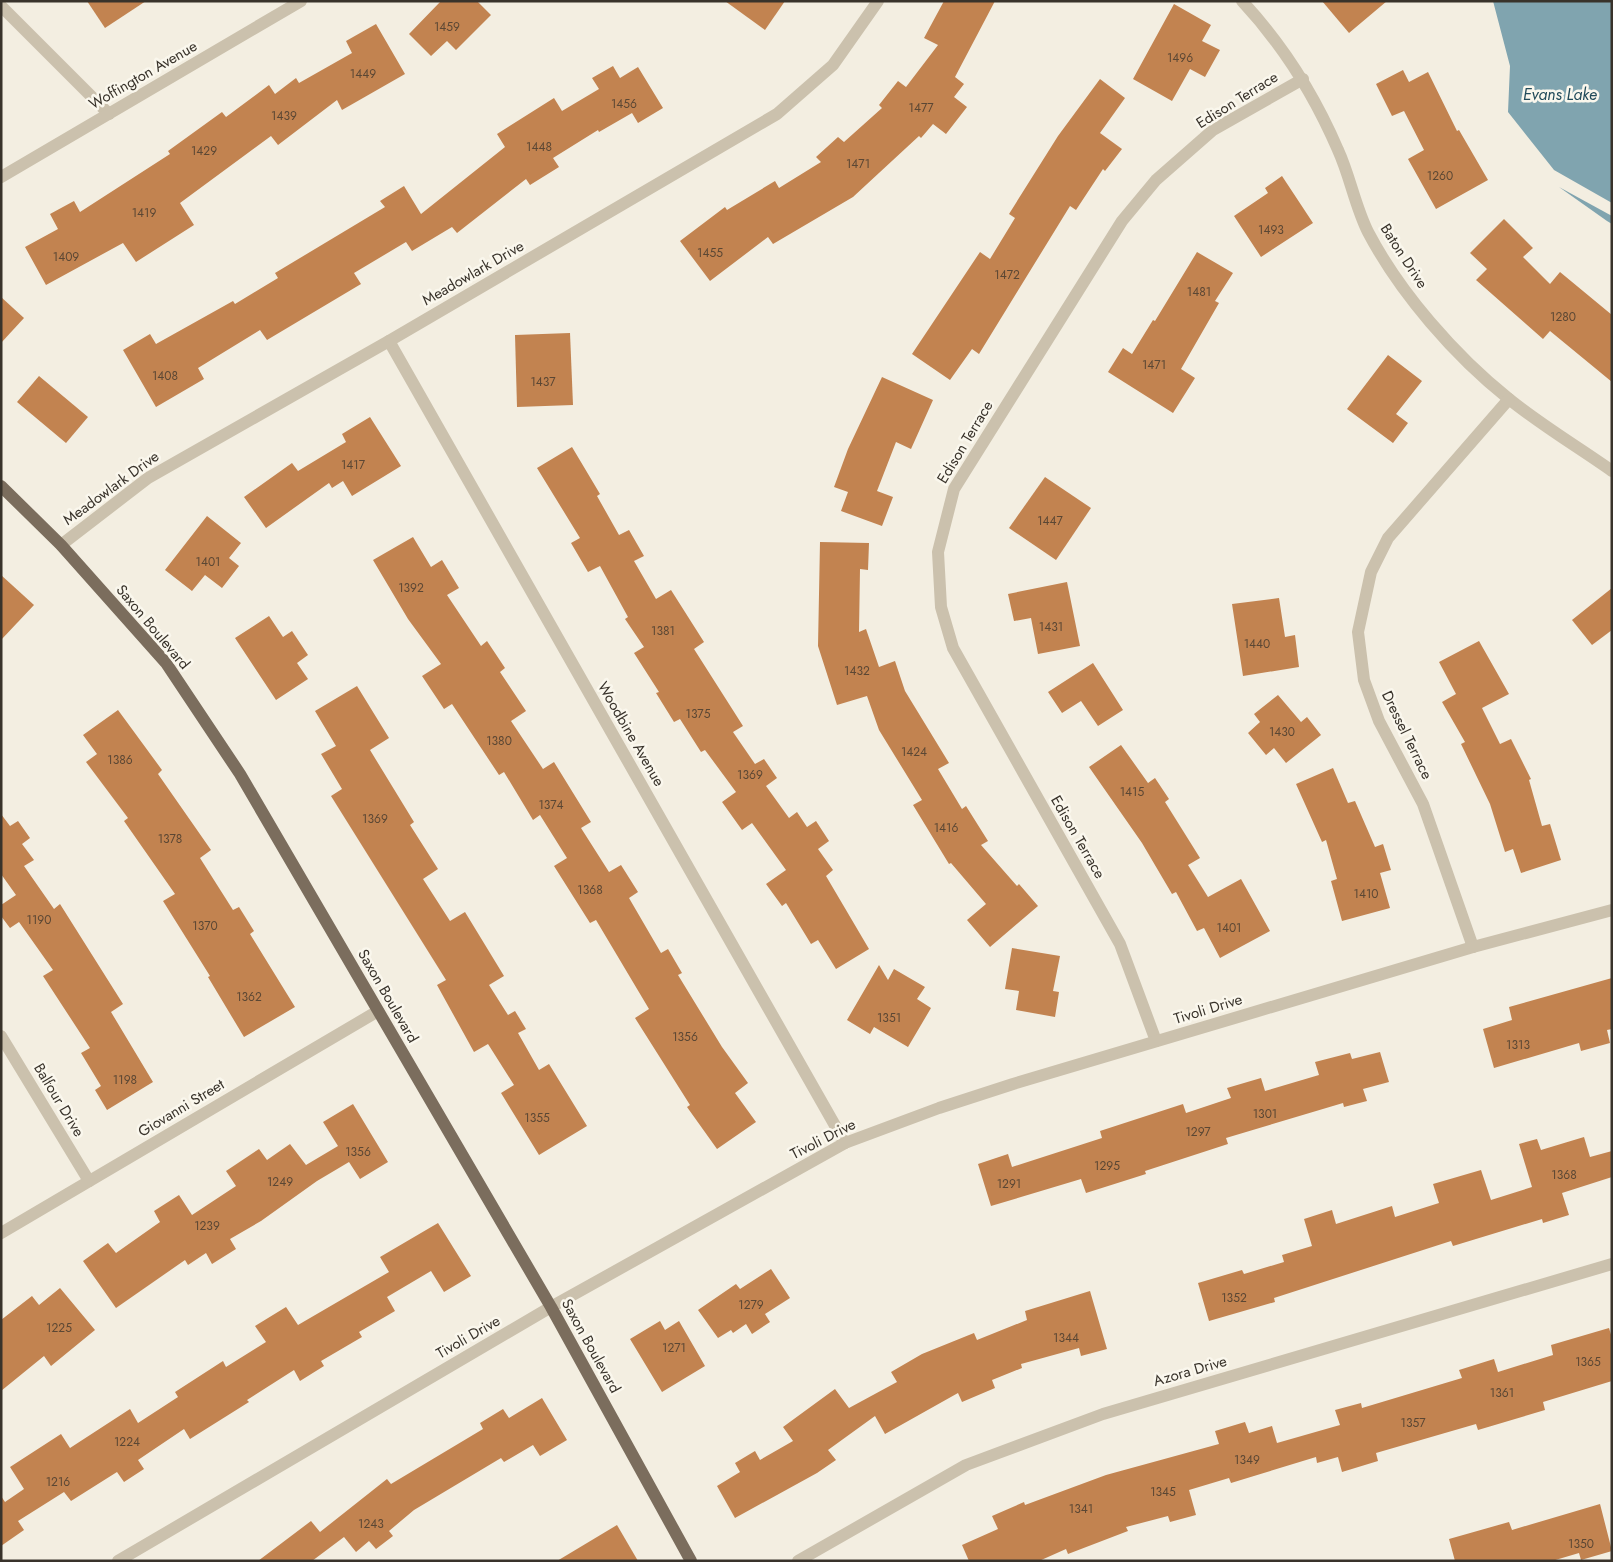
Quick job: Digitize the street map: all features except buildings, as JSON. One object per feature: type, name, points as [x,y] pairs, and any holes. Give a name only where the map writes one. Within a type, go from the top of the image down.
[{"type":"main road","name":"Saxon Boulevard","points":[[1,486],[60,545],[166,663],[240,774],[551,1308],[691,1561]]},
{"type":"street","name":"Woffington Avenue","points":[[1,177],[301,1]]},
{"type":"street","name":"Meadowlark Drive","points":[[60,545],[148,478],[389,341],[778,114],[833,65],[878,1]]},
{"type":"street","name":"Baton Drive","points":[[1242,1],[1264,25],[1303,78],[1339,150],[1367,230],[1398,282],[1446,340],[1509,399],[1612,471]]},
{"type":"street","points":[[1,6],[109,114]]},
{"type":"street","name":"Edison Terrace","points":[[1156,1042],[1120,944],[953,648],[941,606],[938,552],[954,489],[1122,221],[1156,180],[1213,130],[1303,78]]},
{"type":"street","name":"Woodbine Avenue","points":[[389,341],[845,1143]]},
{"type":"street","name":"Dressel Terrace","points":[[1473,947],[1424,804],[1379,721],[1364,680],[1358,632],[1371,572],[1388,538],[1509,399]]},
{"type":"street","name":"Tivoli Drive","points":[[118,1561],[551,1308],[845,1143],[947,1106],[1156,1042],[1473,947],[1612,910]]},
{"type":"street","name":"Giovanni Street","points":[[1,1232],[378,1010]]},
{"type":"street","name":"Balfour Drive","points":[[1,1036],[89,1181]]},
{"type":"street","name":"Azora Drive","points":[[798,1561],[966,1465],[1103,1414],[1612,1264]]},
{"type":"water","name":"Evans Lake","points":[[1493,1],[1612,1],[1612,203],[1554,170],[1508,112],[1510,66]]},
{"type":"water","points":[[1559,187],[1612,216],[1612,224],[1607,221]]}]
